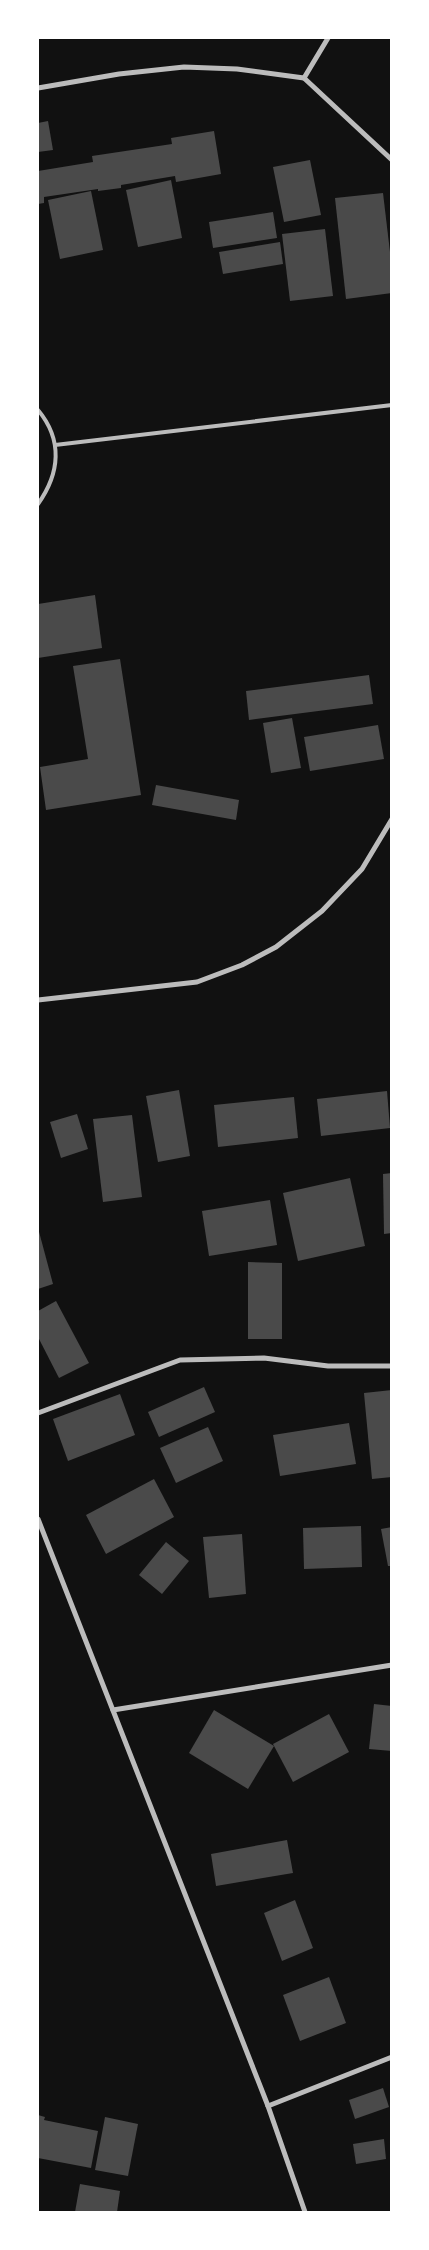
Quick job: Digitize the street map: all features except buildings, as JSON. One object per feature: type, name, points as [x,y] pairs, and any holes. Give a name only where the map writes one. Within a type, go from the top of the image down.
[{"type":"street","points":[[304,78],[328,38]]},
{"type":"street","points":[[38,88],[120,74],[184,67],[237,69],[304,78],[392,160]]},
{"type":"street","points":[[38,1000],[197,982],[242,965],[276,947],[322,911],[362,869],[392,819]]},
{"type":"street","points":[[38,1413],[180,1360],[264,1358],[328,1366],[392,1366]]},
{"type":"street","points":[[38,1520],[268,2106],[305,2212]]},
{"type":"street","points":[[113,1710],[392,1665]]},
{"type":"street","points":[[268,2106],[392,2057]]},
{"type":"lane","points":[[55,445],[392,405]]},
{"type":"lane","points":[[38,410],[47,421],[55,445],[56,467],[49,488],[38,504]]}]
